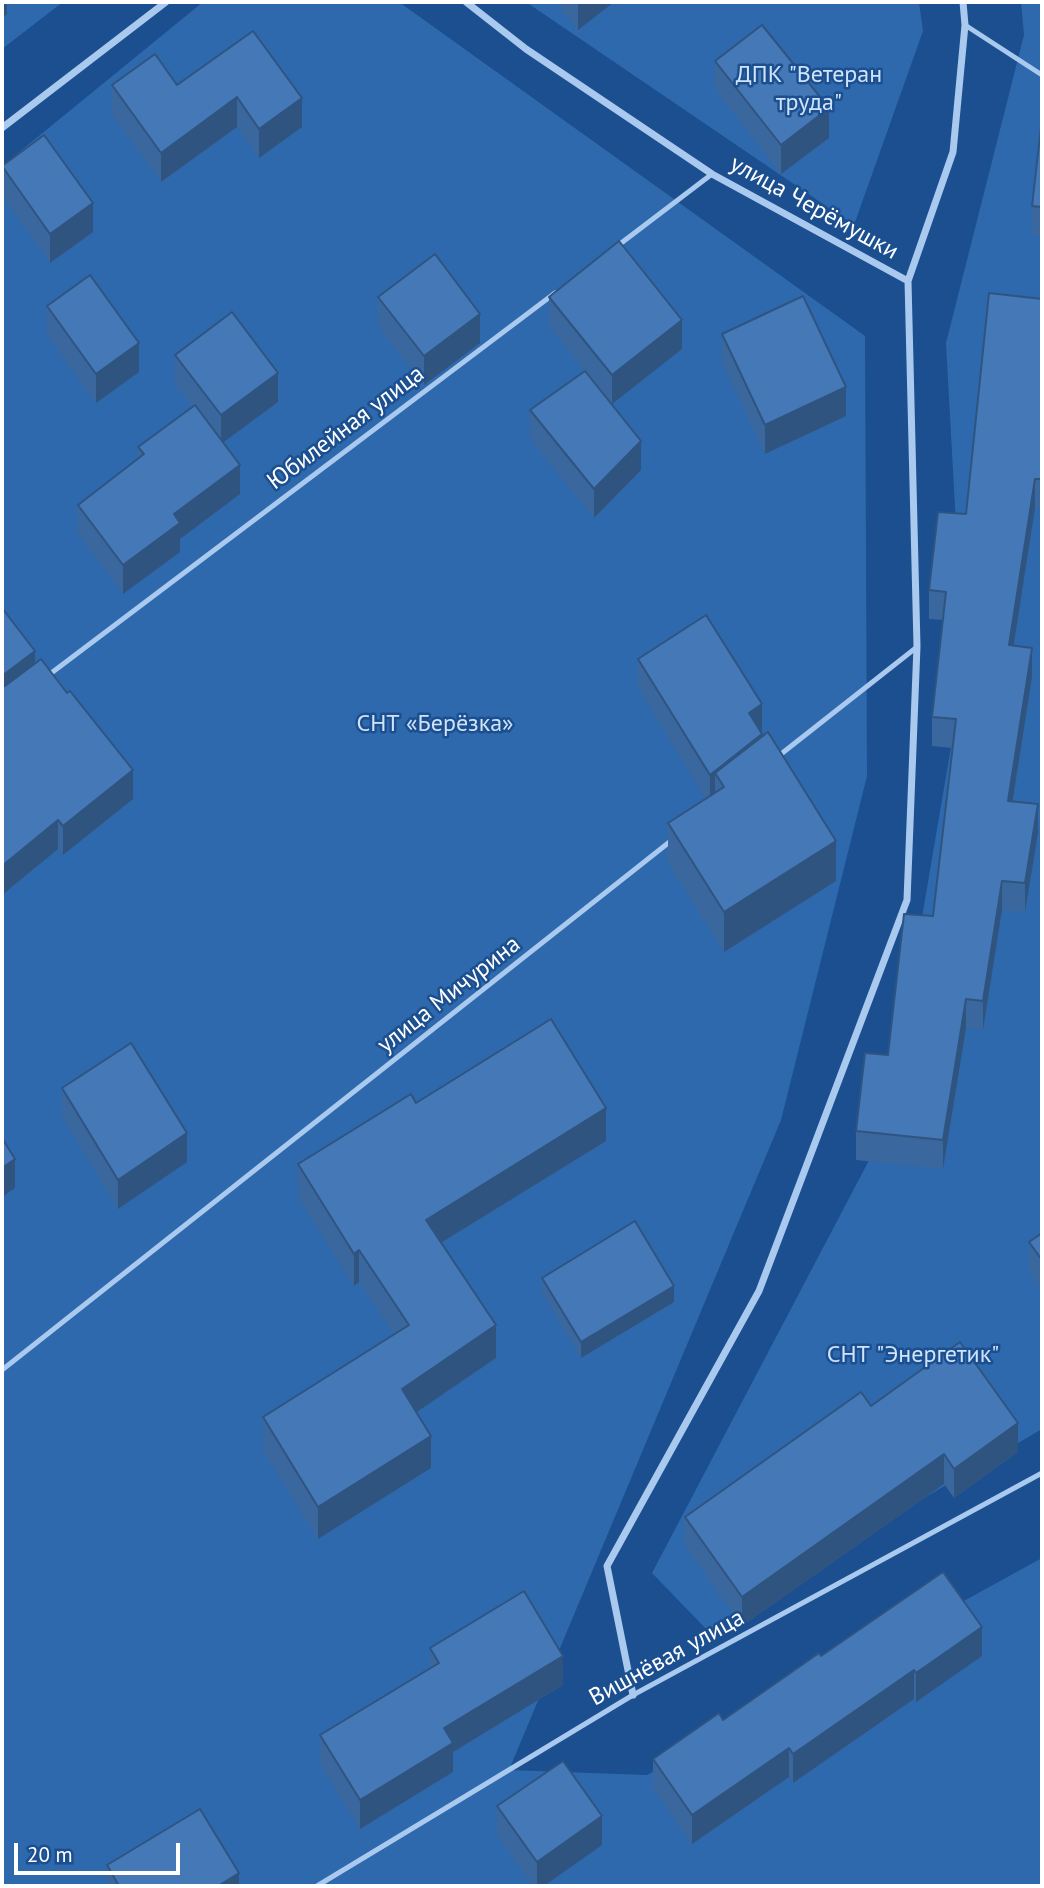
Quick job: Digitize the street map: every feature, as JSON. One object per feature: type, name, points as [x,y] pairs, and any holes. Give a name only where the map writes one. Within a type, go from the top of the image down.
[{"type":"street","points":[[2,128],[166,2]]},
{"type":"street","name":"улица Черёмушки","points":[[466,2],[526,49],[712,174],[908,281],[953,152],[965,25],[963,2]]},
{"type":"street","points":[[633,1695],[607,1566],[759,1291],[907,900],[918,646],[908,281]]},
{"type":"lane","points":[[965,25],[1042,75]]},
{"type":"lane","points":[[613,249],[712,174]]},
{"type":"lane","name":"Юбилейная улица","points":[[43,680],[557,291]]},
{"type":"lane","points":[[765,767],[918,646]]},
{"type":"lane","name":"улица Мичурина","points":[[2,1370],[678,836]]},
{"type":"lane","name":"Вишнёвая улица","points":[[317,1886],[633,1695],[1042,1474]]},
{"type":"green space","points":[[2,2],[63,2],[2,49]]},
{"type":"green space","name":"СНТ «Берёзка»","points":[[203,2],[399,2],[865,336],[867,776],[781,1120],[509,1770],[647,1775],[1042,1558],[1042,1886],[2,1886],[2,166]]},
{"type":"green space","name":"ДПК \"Ветеран труда\"","points":[[526,2],[919,2],[923,31],[854,225]]},
{"type":"green space","name":"СНТ \"Энергетик\"","points":[[1021,2],[1042,2],[1042,1429],[919,1501],[854,1547],[708,1631],[652,1573],[886,1128],[964,671],[946,343],[1024,35]]},
{"type":"building","points":[[762,25],[829,108],[781,145],[715,61]]},
{"type":"building","points":[[253,31],[302,98],[259,129],[237,97],[161,153],[112,85],[155,54],[177,85]]},
{"type":"building","points":[[1042,127],[1042,207],[1032,206]]},
{"type":"building","points":[[44,135],[93,203],[50,234],[2,166]]},
{"type":"building","points":[[619,241],[682,320],[612,375],[549,297]]},
{"type":"building","points":[[435,254],[480,314],[424,356],[378,297]]},
{"type":"building","points":[[90,275],[139,343],[96,374],[47,306]]},
{"type":"building","points":[[989,293],[1042,299],[1042,479],[1035,479],[1009,645],[1032,648],[1008,801],[1038,804],[1025,883],[1002,881],[983,1001],[966,999],[943,1140],[856,1131],[865,1053],[888,1055],[904,914],[933,916],[956,719],[932,717],[946,592],[929,590],[938,512],[966,514]]},
{"type":"building","points":[[803,296],[846,387],[765,425],[722,334]]},
{"type":"building","points":[[232,312],[278,373],[221,415],[175,355]]},
{"type":"building","points":[[585,371],[641,441],[594,489],[530,410]]},
{"type":"building","points":[[195,405],[240,465],[174,514],[180,523],[123,565],[78,505],[144,454],[138,447]]},
{"type":"building","points":[[2,608],[35,651],[2,676]]},
{"type":"building","points":[[706,615],[762,704],[749,713],[762,734],[710,775],[638,659]]},
{"type":"building","points":[[41,659],[133,770],[63,826],[58,820],[2,866],[2,686]]},
{"type":"building","points":[[768,732],[836,841],[724,912],[668,823],[724,787],[715,773]]},
{"type":"building","points":[[551,1019],[606,1108],[426,1220],[496,1325],[402,1389],[431,1436],[318,1507],[263,1417],[409,1325],[359,1250],[354,1254],[298,1164],[411,1094],[416,1103]]},
{"type":"building","points":[[131,1043],[187,1133],[118,1180],[62,1088]]},
{"type":"building","points":[[2,1138],[15,1159],[2,1168]]},
{"type":"building","points":[[635,1221],[674,1286],[581,1342],[542,1278]]},
{"type":"building","points":[[1042,1233],[1042,1260],[1029,1242]]},
{"type":"building","points":[[960,1342],[1018,1423],[954,1469],[944,1454],[742,1597],[685,1517],[861,1392],[871,1406]]},
{"type":"building","points":[[943,1572],[982,1627],[916,1673],[914,1670],[793,1754],[789,1748],[692,1815],[653,1759],[719,1713],[723,1720]]},
{"type":"building","points":[[524,1591],[563,1656],[444,1728],[453,1743],[360,1800],[320,1735],[439,1663],[430,1648]]},
{"type":"building","points":[[563,1761],[602,1816],[537,1862],[497,1806]]},
{"type":"building","points":[[200,1809],[239,1873],[218,1886],[119,1886],[107,1865]]}]
